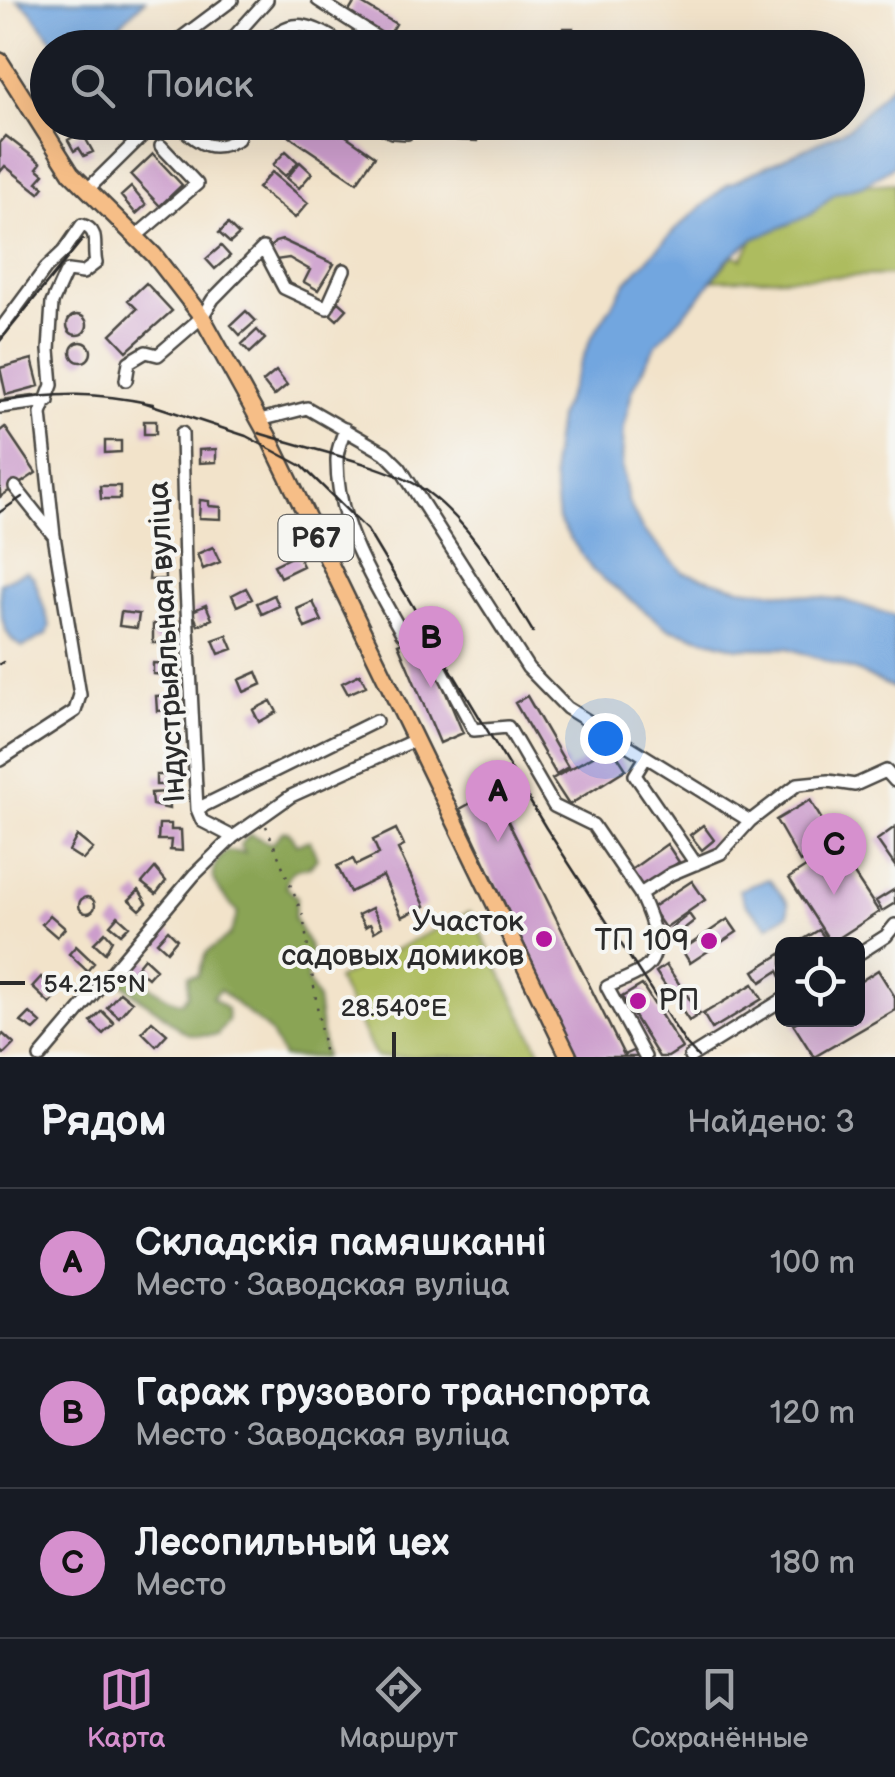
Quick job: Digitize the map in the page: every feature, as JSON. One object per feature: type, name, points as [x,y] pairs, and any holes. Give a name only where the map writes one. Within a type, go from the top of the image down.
[{"type":"main road","name":"Р67","points":[[0,61],[30,110]]},
{"type":"main road","name":"Р67","points":[[49,140],[87,190],[135,236],[202,317],[260,420],[569,1057]]},
{"type":"street","points":[[192,30],[232,0]]},
{"type":"street","points":[[236,30],[252,6],[267,0]]},
{"type":"street","points":[[318,0],[365,30]]},
{"type":"street","points":[[278,30],[298,25],[320,30]]},
{"type":"street","points":[[87,190],[138,140]]},
{"type":"street","points":[[196,140],[202,145],[222,147],[236,140]]},
{"type":"street","points":[[135,236],[197,184],[161,146]]},
{"type":"street","points":[[0,330],[75,232],[82,226],[90,228],[95,234],[96,263],[83,273],[64,274],[52,303],[52,386],[41,414],[54,536],[80,695],[75,712],[0,760]]},
{"type":"street","points":[[126,380],[129,362],[146,352],[158,355],[202,317],[213,299],[262,248],[284,288],[327,308],[344,270]]},
{"type":"street","points":[[0,407],[48,400]]},
{"type":"street","points":[[260,420],[307,408],[385,453],[400,468],[528,668],[567,708],[750,821]]},
{"type":"street","points":[[345,429],[336,457],[351,534],[357,554],[402,633],[420,629],[474,730],[508,726],[554,806],[593,824],[640,894],[653,924],[654,956],[646,968],[607,987],[645,1057]]},
{"type":"street","name":"Індустрыяльная вуліца","points":[[182,434],[197,809],[202,821],[232,837]]},
{"type":"street","points":[[15,487],[54,536]]},
{"type":"street","points":[[197,809],[376,721]]},
{"type":"street","points":[[40,1057],[194,875],[232,837],[292,796],[416,740]]},
{"type":"street","points":[[646,757],[634,775],[696,864]]},
{"type":"street","points":[[640,894],[671,874],[721,853],[750,821],[798,784],[828,781],[855,785],[886,770],[895,781]]},
{"type":"street","points":[[865,950],[895,925]]},
{"type":"street","points":[[690,1057],[775,1004]]},
{"type":"path","points":[[262,816],[303,916],[326,1057]]},
{"type":"green space","points":[[895,183],[895,275],[712,280],[733,255],[742,259],[753,239],[810,215],[835,193],[864,185]]},
{"type":"green space","points":[[283,831],[289,832],[296,844],[310,840],[317,859],[309,867],[293,872],[286,887],[297,897],[294,918],[309,945],[312,962],[307,980],[317,999],[325,1057],[283,1057],[269,1031],[220,990],[212,997],[227,1009],[228,1021],[217,1035],[204,1036],[181,1030],[122,983],[130,966],[161,994],[182,1002],[188,995],[188,976],[198,975],[206,953],[230,935],[238,913],[216,884],[213,876],[218,860],[227,851],[245,853],[240,845],[250,834],[271,844]]},
{"type":"green space","points":[[470,912],[543,1057],[376,1057],[337,979]]},
{"type":"water","points":[[17,0],[145,0],[114,30],[45,30]]},
{"type":"water","points":[[895,81],[895,165],[864,185],[835,193],[810,215],[753,239],[726,260],[700,297],[657,343],[632,391],[624,427],[622,467],[628,501],[642,529],[683,572],[740,588],[843,600],[895,616],[895,689],[788,648],[737,648],[667,628],[592,570],[558,520],[552,463],[558,418],[591,338],[627,281],[677,228],[727,185],[823,140],[865,140],[865,112]]},
{"type":"water","points":[[26,571],[34,578],[50,626],[47,634],[23,647],[15,643],[6,629],[0,583]]},
{"type":"water","points":[[769,879],[788,903],[788,914],[768,926],[745,903],[739,890]]},
{"type":"building","points":[[356,0],[396,24],[392,30],[372,30],[347,15]]},
{"type":"building","points":[[6,136],[41,163],[37,168],[44,174],[37,182],[44,187],[39,193],[5,166],[0,172],[0,143]]},
{"type":"building","points":[[68,140],[86,140],[93,152],[84,156],[79,148],[74,151]]},
{"type":"building","points":[[295,140],[352,140],[375,156],[357,182]]},
{"type":"building","points":[[286,151],[298,162],[285,176],[273,165]]},
{"type":"building","points":[[153,154],[182,185],[160,206],[131,175]]},
{"type":"building","points":[[300,162],[312,173],[299,188],[287,178]]},
{"type":"building","points":[[272,172],[308,203],[295,218],[258,188]]},
{"type":"building","points":[[131,187],[146,205],[136,214],[121,196]]},
{"type":"building","points":[[228,224],[239,235],[230,243],[219,233]]},
{"type":"building","points":[[282,240],[334,264],[318,290],[304,282],[310,270],[289,258],[276,260],[270,248]]},
{"type":"building","points":[[221,246],[230,256],[215,269],[206,259]]},
{"type":"building","points":[[146,283],[172,311],[127,351],[111,334],[137,309],[128,300]]},
{"type":"building","points":[[339,302],[347,309],[337,320],[329,313]]},
{"type":"building","points":[[246,311],[256,321],[240,335],[231,325]]},
{"type":"building","points":[[77,315],[87,325],[77,335],[67,325]]},
{"type":"building","points":[[257,330],[265,339],[250,353],[242,344]]},
{"type":"building","points":[[77,342],[85,342],[91,352],[85,362],[77,362],[71,356],[71,348]]},
{"type":"building","points":[[32,359],[39,386],[6,395],[0,368]]},
{"type":"building","points":[[276,371],[287,385],[274,396],[263,382]]},
{"type":"building","points":[[144,421],[156,421],[156,434],[144,434]]},
{"type":"building","points":[[5,427],[36,473],[0,497],[0,431]]},
{"type":"building","points":[[105,441],[121,441],[121,452],[105,453]]},
{"type":"building","points":[[216,449],[216,462],[199,463],[199,450]]},
{"type":"building","points":[[100,486],[120,486],[120,499],[101,499]]},
{"type":"building","points":[[200,500],[221,507],[221,519],[199,518]]},
{"type":"building","points":[[213,547],[220,562],[203,569],[197,554]]},
{"type":"building","points":[[297,554],[303,566],[280,577],[274,565]]},
{"type":"building","points":[[151,559],[164,559],[165,579],[149,580]]},
{"type":"building","points":[[246,588],[252,599],[237,606],[232,595]]},
{"type":"building","points":[[274,595],[279,606],[262,614],[257,603]]},
{"type":"building","points":[[313,602],[322,621],[305,628],[297,609]]},
{"type":"building","points":[[206,605],[212,619],[198,625],[192,611]]},
{"type":"building","points":[[121,612],[139,614],[137,628],[119,626]]},
{"type":"building","points":[[153,624],[170,624],[170,643],[153,643]]},
{"type":"building","points":[[421,634],[463,733],[440,743],[398,644]]},
{"type":"building","points":[[227,635],[233,649],[219,654],[213,640]]},
{"type":"building","points":[[153,663],[170,664],[170,675],[153,674]]},
{"type":"building","points":[[257,672],[262,684],[244,692],[239,680]]},
{"type":"building","points":[[360,674],[366,686],[348,694],[342,683]]},
{"type":"building","points":[[172,695],[173,710],[157,711],[156,696]]},
{"type":"building","points":[[527,696],[568,767],[556,774],[515,703]]},
{"type":"building","points":[[271,701],[277,712],[259,722],[253,710]]},
{"type":"building","points":[[611,746],[626,769],[569,805],[552,779]]},
{"type":"building","points":[[171,761],[179,761],[179,785],[156,785],[156,775],[171,775]]},
{"type":"building","name":"Участок садовых домиков","points":[[493,791],[624,1055],[635,1050],[639,1057],[577,1057],[460,809]]},
{"type":"building","points":[[168,792],[169,809],[152,805],[151,793]]},
{"type":"building","points":[[810,800],[835,842],[800,862],[776,820]]},
{"type":"building","points":[[159,824],[171,824],[171,830],[181,830],[182,851],[170,850],[171,840],[158,840]]},
{"type":"building","points":[[703,825],[714,840],[702,850],[690,835]]},
{"type":"building","points":[[895,827],[895,866],[877,840]]},
{"type":"building","points":[[396,829],[404,846],[398,849],[425,906],[402,917],[383,876],[350,892],[337,866],[353,859],[356,865],[379,854],[373,840]]},
{"type":"building","points":[[77,836],[93,849],[83,860],[69,851]]},
{"type":"building","points":[[667,844],[679,862],[640,889],[628,872]]},
{"type":"building","points":[[836,847],[879,912],[840,937],[827,937],[789,878]]},
{"type":"building","points":[[155,868],[166,881],[156,894],[142,883]]},
{"type":"building","points":[[692,881],[705,900],[665,928],[651,908]]},
{"type":"building","points":[[895,889],[895,903],[882,911],[876,901]]},
{"type":"building","points":[[139,890],[147,903],[140,910],[129,900]]},
{"type":"building","points":[[87,897],[95,905],[87,913],[79,905]]},
{"type":"building","points":[[372,908],[382,927],[374,932],[370,924],[365,927],[358,915]]},
{"type":"building","points":[[689,914],[694,921],[676,935],[671,928]]},
{"type":"building","points":[[50,915],[65,928],[57,937],[42,924]]},
{"type":"building","points":[[118,916],[129,926],[121,934],[110,925]]},
{"type":"building","name":"ТП 109","points":[[728,919],[737,932],[690,963],[682,950]]},
{"type":"building","points":[[168,930],[177,939],[167,951],[157,942]]},
{"type":"building","points":[[105,932],[112,940],[105,953],[94,943]]},
{"type":"building","points":[[76,946],[94,963],[87,971],[69,954]]},
{"type":"building","points":[[144,958],[156,969],[148,978],[136,968]]},
{"type":"building","points":[[775,958],[775,973],[761,982],[754,971]]},
{"type":"building","points":[[666,965],[700,1014],[689,1021],[656,972]]},
{"type":"building","points":[[878,970],[895,997],[895,1010],[814,1057],[795,1027],[865,1027],[865,978]]},
{"type":"building","points":[[41,977],[59,994],[50,1004],[32,987]]},
{"type":"building","points":[[753,984],[762,999],[712,1029],[703,1014]]},
{"type":"building","points":[[642,985],[682,1048],[668,1057],[659,1057],[622,997]]},
{"type":"building","points":[[120,992],[132,1002],[119,1017],[107,1007]]},
{"type":"building","points":[[102,1011],[114,1023],[103,1034],[91,1022]]},
{"type":"building","points":[[30,1013],[41,1023],[34,1030],[21,1022]]},
{"type":"building","points":[[152,1021],[167,1034],[156,1046],[142,1032]]},
{"type":"building","points":[[3,1034],[14,1044],[4,1054],[0,1051]]},
{"type":"railway","points":[[0,341],[83,239]]},
{"type":"railway","points":[[0,402],[77,395],[153,404]]},
{"type":"railway","points":[[143,402],[246,436],[302,466],[367,530],[546,828],[698,1057]]},
{"type":"railway","points":[[259,433],[369,465],[426,491],[473,538],[533,632]]},
{"type":"railway","points":[[0,512],[22,497]]},
{"type":"place","name":"Гараж грузового транспорта","points":[[431,688]]},
{"type":"place","name":"Складскія памяшканні","points":[[498,842]]},
{"type":"place","name":"Лесопильный цех","points":[[834,895]]},
{"type":"place","name":"Участок садовых домиков","points":[[544,939]]},
{"type":"place","name":"ТП 109","points":[[709,941]]},
{"type":"place","name":"РП","points":[[638,1001]]}]
